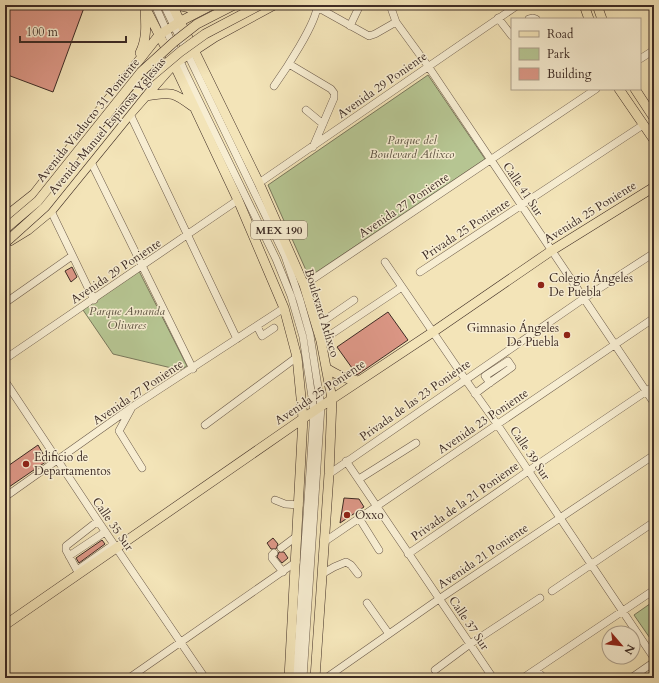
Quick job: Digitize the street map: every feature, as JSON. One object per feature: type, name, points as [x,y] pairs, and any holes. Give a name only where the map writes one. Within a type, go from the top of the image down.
[{"type":"main road","name":"Boulevard Atlixco","points":[[145,5],[170,28],[191,52],[259,183],[304,285],[321,341],[332,399],[329,474],[315,678]]},
{"type":"main road","points":[[132,70],[144,44],[146,32],[145,5]]},
{"type":"main road","name":"Boulevard Atlixco","points":[[172,5],[170,28],[177,62],[194,108],[238,200],[284,308],[297,357],[303,418],[296,562],[288,678]]},
{"type":"main road","points":[[177,5],[195,9],[212,5]]},
{"type":"main road","name":"Avenida Manuel Espinosa Yglesias","points":[[5,217],[34,194],[132,70],[170,28],[212,5]]},
{"type":"main road","name":"Avenida Viaducto 31 Poniente","points":[[5,229],[38,201],[141,72],[174,42],[197,24],[234,5]]},
{"type":"main road","name":"Avenida Viaducto 31 Poniente","points":[[5,244],[45,206],[148,79],[180,52],[205,34],[260,5]]},
{"type":"main road","name":"Avenida Manuel Espinosa Yglesias","points":[[5,244],[28,230],[51,211],[145,96],[177,62],[215,37],[274,5]]},
{"type":"main road","points":[[584,5],[589,18]]},
{"type":"main road","points":[[597,5],[602,18]]},
{"type":"main road","points":[[620,90],[654,140]]},
{"type":"main road","points":[[636,90],[654,118]]},
{"type":"main road","points":[[115,91],[130,114]]},
{"type":"main road","points":[[145,96],[173,94],[194,108]]},
{"type":"main road","name":"Avenida 25 Poniente","points":[[5,625],[113,547],[303,418],[433,332],[551,251],[654,187]]},
{"type":"main road","points":[[326,368],[341,376],[359,381]]},
{"type":"street","points":[[154,5],[170,28]]},
{"type":"street","points":[[164,5],[170,28]]},
{"type":"street","points":[[350,26],[360,5]]},
{"type":"street","name":"Calle 41 Sur","points":[[390,5],[396,22],[428,66],[654,404]]},
{"type":"street","name":"Avenida 29 Poniente","points":[[259,183],[518,5]]},
{"type":"street","points":[[274,86],[289,64],[315,15],[317,6],[366,35],[372,36],[396,22]]},
{"type":"street","points":[[498,18],[511,32]]},
{"type":"street","points":[[641,58],[654,50]]},
{"type":"street","points":[[191,52],[285,256],[310,335],[318,408],[302,678]]},
{"type":"street","points":[[177,62],[284,277],[291,296],[302,337],[318,408],[296,678]]},
{"type":"street","points":[[289,64],[331,89],[334,93],[334,98],[313,147]]},
{"type":"street","name":"Avenida 27 Poniente","points":[[304,285],[595,90]]},
{"type":"street","points":[[306,110],[323,124]]},
{"type":"street","points":[[130,114],[237,339]]},
{"type":"street","name":"Privada 25 Poniente","points":[[420,272],[643,125]]},
{"type":"street","points":[[91,162],[193,369]]},
{"type":"street","name":"Avenida 29 Poniente","points":[[5,359],[94,300],[238,200]]},
{"type":"street","points":[[51,211],[94,300]]},
{"type":"street","name":"Privada de las 23 Poniente","points":[[329,474],[465,379],[654,253]]},
{"type":"street","points":[[5,303],[72,256]]},
{"type":"street","name":"Calle 39 Sur","points":[[385,262],[497,424],[654,658]]},
{"type":"street","points":[[321,341],[402,287]]},
{"type":"street","points":[[316,326],[354,300]]},
{"type":"street","name":"Avenida 27 Poniente","points":[[5,497],[132,407],[193,369],[284,308]]},
{"type":"street","name":"Avenida 23 Poniente","points":[[324,542],[654,318]]},
{"type":"street","points":[[257,326],[258,338],[274,328]]},
{"type":"street","points":[[205,425],[297,357]]},
{"type":"street","name":"Calle 35 Sur","points":[[5,381],[96,522],[205,678]]},
{"type":"street","points":[[475,394],[490,383]]},
{"type":"street","name":"Privada de la 21 Poniente","points":[[408,554],[528,470],[654,386]]},
{"type":"street","points":[[132,407],[119,431],[142,468]]},
{"type":"street","points":[[359,479],[416,443]]},
{"type":"street","name":"Avenida 21 Poniente","points":[[326,678],[439,599],[654,455]]},
{"type":"street","name":"Calle 37 Sur","points":[[346,461],[493,678]]},
{"type":"street","points":[[275,500],[285,504],[299,505]]},
{"type":"street","points":[[359,518],[378,550]]},
{"type":"street","points":[[78,572],[66,550],[66,546],[96,522]]},
{"type":"street","points":[[552,591],[654,522]]},
{"type":"street","points":[[69,556],[104,533]]},
{"type":"street","points":[[281,548],[297,536]]},
{"type":"street","points":[[274,553],[272,558],[283,572]]},
{"type":"street","points":[[129,678],[296,562]]},
{"type":"street","points":[[322,574],[346,562],[351,565],[358,574]]},
{"type":"street","points":[[523,678],[654,590]]},
{"type":"street","points":[[435,670],[470,644],[540,598]]},
{"type":"street","points":[[367,603],[389,634]]},
{"type":"street","points":[[631,678],[654,662]]},
{"type":"street","points":[[536,670],[544,678]]},
{"type":"green space","name":"Parque del Boulevard Atlixco","points":[[428,75],[485,159],[309,277],[268,185]]},
{"type":"green space","name":"Parque Amanda Olivares","points":[[139,271],[187,366],[180,370],[113,354],[83,310]]},
{"type":"green space","points":[[654,601],[654,644],[641,625],[634,615]]},
{"type":"building","points":[[5,5],[85,5],[53,92],[5,74]]},
{"type":"building","points":[[72,267],[77,277],[71,282],[65,271]]},
{"type":"building","points":[[388,312],[408,340],[357,375],[337,347]]},
{"type":"building","name":"Edificio de Departamentos","points":[[38,445],[47,461],[9,487],[5,481],[5,468]]},
{"type":"building","name":"Oxxo","points":[[344,498],[359,499],[364,507],[340,523]]},
{"type":"building","points":[[273,538],[278,544],[276,549],[271,549],[267,543]]},
{"type":"building","points":[[102,540],[105,544],[79,563],[76,558]]},
{"type":"building","points":[[279,552],[284,552],[288,558],[282,563],[277,557]]},
{"type":"place","name":"Colegio Ángeles De Puebla","points":[[541,285]]},
{"type":"place","name":"Gimnasio Ángeles De Puebla","points":[[567,335]]},
{"type":"place","name":"Edificio de Departamentos","points":[[26,464]]},
{"type":"place","name":"Oxxo","points":[[347,515]]}]
